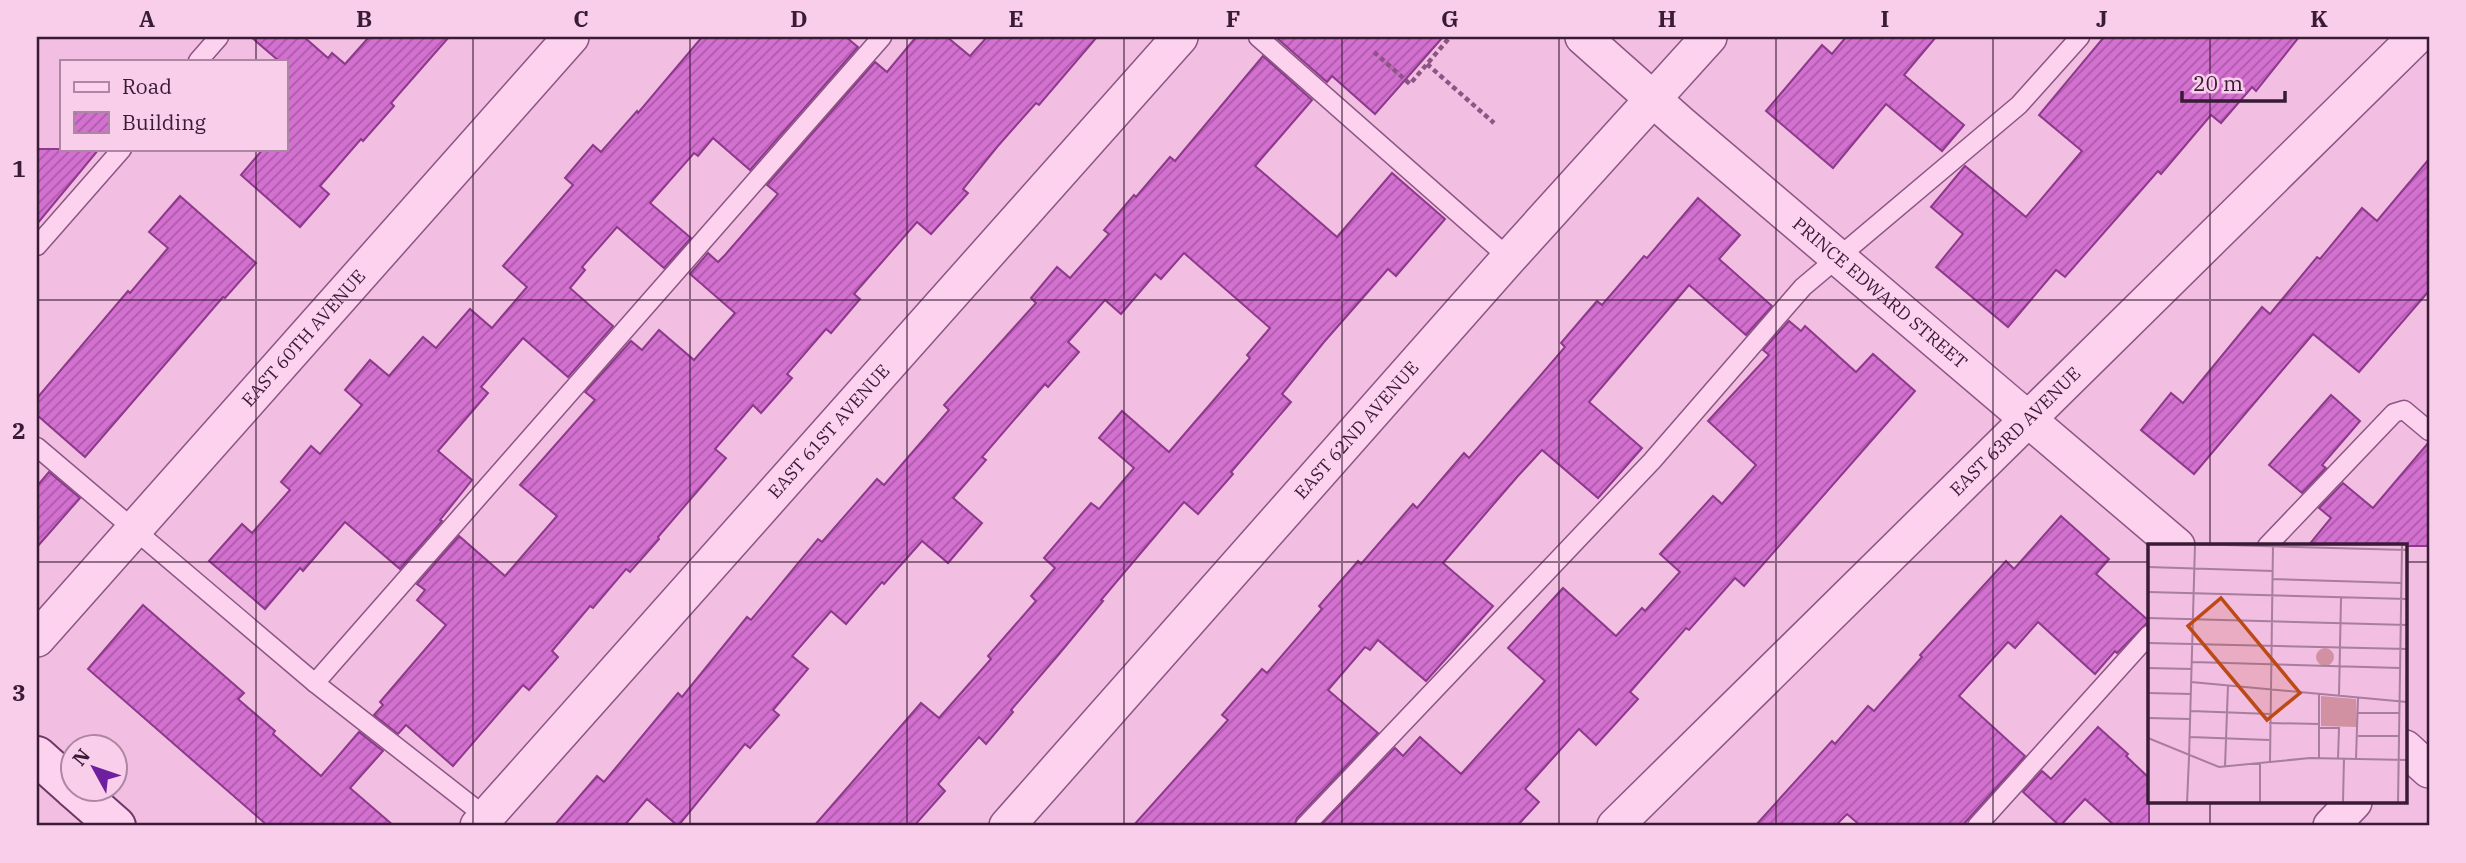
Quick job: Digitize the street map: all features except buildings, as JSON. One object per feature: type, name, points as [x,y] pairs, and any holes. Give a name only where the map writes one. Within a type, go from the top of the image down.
[{"type":"main road","points":[[37,756],[60,777]]},
{"type":"main road","points":[[91,804],[116,826]]},
{"type":"street","name":"EAST 60TH AVENUE","points":[[37,639],[571,37]]},
{"type":"street","name":"EAST 61ST AVENUE","points":[[487,823],[1180,37]]},
{"type":"street","name":"PRINCE EDWARD STREET","points":[[1583,37],[1652,99],[2175,544]]},
{"type":"street","name":"EAST 62ND AVENUE","points":[[1007,826],[1509,258],[1709,37]]},
{"type":"street","name":"EAST 63RD AVENUE","points":[[1615,826],[2416,37]]},
{"type":"street","points":[[2406,749],[2429,770]]},
{"type":"street","points":[[2331,826],[2352,804]]},
{"type":"lane","points":[[199,60],[219,37]]},
{"type":"lane","points":[[315,683],[881,37]]},
{"type":"lane","points":[[1258,37],[1509,258]]},
{"type":"lane","points":[[1305,826],[1652,461],[1803,287],[2019,105],[2080,37]]},
{"type":"lane","points":[[37,246],[121,150]]},
{"type":"lane","points":[[2269,544],[2394,413],[2404,410],[2429,431]]},
{"type":"lane","points":[[37,447],[315,683],[487,823]]},
{"type":"lane","points":[[1977,826],[2148,636]]},
{"type":"path","points":[[1374,52],[1409,84],[1450,37]]},
{"type":"path","points":[[1427,64],[1494,122]]}]
